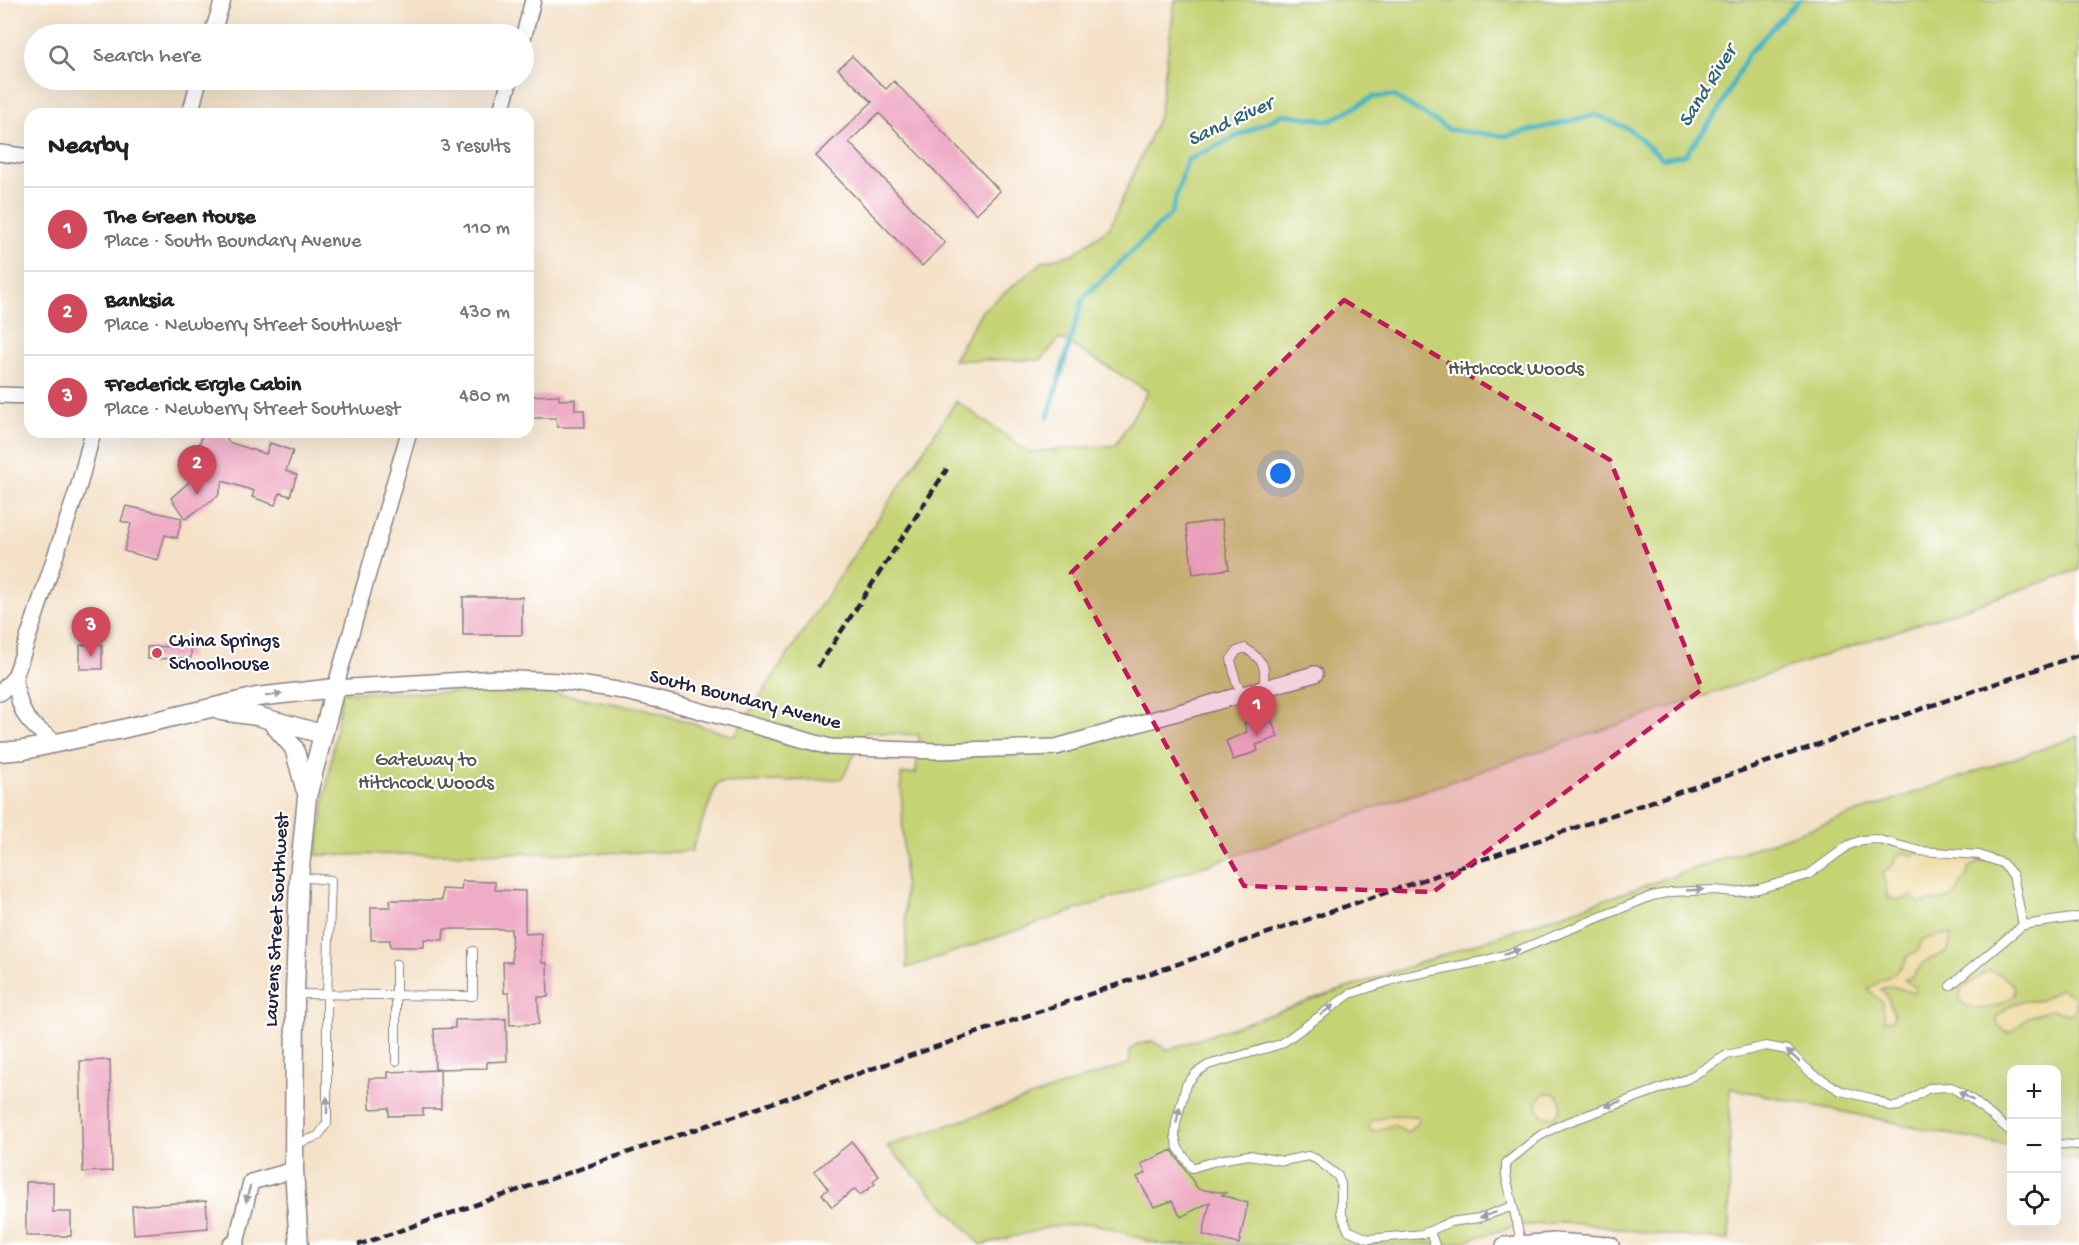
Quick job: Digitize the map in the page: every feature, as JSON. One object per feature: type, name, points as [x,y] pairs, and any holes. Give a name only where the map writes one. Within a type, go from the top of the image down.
[{"type":"street","points":[[215,24],[223,0]]},
{"type":"street","points":[[527,24],[533,0]]},
{"type":"street","points":[[192,108],[196,90]]},
{"type":"street","points":[[502,108],[507,90]]},
{"type":"street","points":[[0,153],[24,156]]},
{"type":"street","points":[[0,395],[24,396]]},
{"type":"street","points":[[0,693],[15,677],[79,485],[91,438]]},
{"type":"street","name":"Laurens Street Southwest","points":[[298,1237],[294,1170],[294,994],[299,878],[307,797],[322,734],[407,438]]},
{"type":"street","name":"South Boundary Avenue","points":[[335,688],[447,679],[497,678],[560,681],[666,702],[830,747],[937,751],[1056,747],[1315,674]]},
{"type":"street","points":[[15,677],[18,700],[31,726],[57,743]]},
{"type":"street","points":[[0,752],[57,743],[207,711],[257,697],[335,688]]},
{"type":"street","points":[[207,711],[238,713],[322,734]]},
{"type":"street","points":[[270,720],[294,748],[300,762],[307,797]]},
{"type":"street","points":[[230,1245],[236,1243],[251,1182],[294,1170]]},
{"type":"street","points":[[1504,1245],[1521,1242],[1611,1245]]},
{"type":"lane","points":[[1243,694],[1236,682],[1231,659],[1237,651],[1245,648],[1257,656],[1266,671],[1263,687]]},
{"type":"lane","points":[[1513,1206],[1479,1218],[1450,1222],[1430,1232],[1382,1239],[1356,1236],[1343,1223],[1341,1184],[1338,1176],[1316,1159],[1308,1156],[1283,1161],[1249,1155],[1192,1168],[1178,1148],[1175,1136],[1186,1085],[1196,1072],[1208,1065],[1281,1044],[1293,1038],[1350,994],[1402,977],[1483,961],[1514,952],[1652,896],[1695,890],[1735,892],[1795,879],[1808,875],[1850,844],[1862,840],[1876,840],[1935,854],[1978,855],[2002,863],[2013,875],[2023,925]]},
{"type":"lane","points":[[294,1145],[318,1136],[327,1123],[327,995],[331,880],[299,878]]},
{"type":"lane","points":[[1950,986],[2023,925],[2079,917]]},
{"type":"lane","points":[[294,994],[473,996],[473,951]]},
{"type":"lane","points":[[396,964],[396,1061]]},
{"type":"lane","points":[[1521,1242],[1506,1176],[1506,1163],[1538,1137],[1600,1108],[1687,1079],[1718,1059],[1752,1048],[1777,1047],[1787,1050],[1810,1072],[1841,1091],[1874,1099],[1891,1107],[1899,1106],[1929,1088],[1951,1087],[1974,1101],[2007,1129]]},
{"type":"lane","points":[[2061,1144],[2079,1145]]},
{"type":"lane","points":[[1430,1232],[1435,1245]]},
{"type":"highlighted area","points":[[1344,300],[1610,460],[1702,689],[1433,892],[1244,886],[1071,573]]},
{"type":"green space","name":"Hitchcock Woods","points":[[1175,0],[2079,0],[2079,570],[1534,753],[907,968],[901,774],[916,773],[919,735],[866,732],[842,779],[717,783],[691,852],[316,855],[342,692],[553,693],[646,709],[734,736],[956,401],[1029,452],[1116,445],[1148,391],[1060,338],[1041,360],[953,360],[982,311],[1044,261],[1073,254],[1110,227],[1159,116]]},
{"type":"green space","points":[[2079,736],[2079,1161],[2061,1157],[2061,1065],[2007,1065],[2007,1146],[1730,1088],[1729,1240],[1655,1234],[1591,1224],[1554,1223],[1516,1226],[1450,1245],[1162,1245],[1092,1223],[1050,1227],[981,1245],[887,1146],[1130,1063],[1129,1051],[1135,1045],[1152,1041],[1167,1050]]},
{"type":"sand","points":[[1904,852],[1914,856],[1916,853],[1960,856],[1986,861],[1977,862],[1968,869],[1967,877],[1962,881],[1957,894],[1947,899],[1919,903],[1910,896],[1902,900],[1888,898],[1883,874],[1893,865],[1896,857]]},
{"type":"sand","points":[[1939,935],[1951,935],[1948,951],[1924,962],[1912,977],[1904,980],[1916,987],[1914,993],[1891,986],[1881,989],[1888,998],[1894,1015],[1892,1020],[1884,1022],[1883,1003],[1868,989],[1897,971],[1908,955],[1918,951],[1922,940]]},
{"type":"sand","points":[[1988,970],[2003,976],[2014,986],[2014,996],[2001,1004],[1987,1008],[1966,1005],[1959,1000],[1961,990]]},
{"type":"sand","points":[[2060,989],[2076,997],[2076,1008],[2070,1014],[2051,1010],[2031,1016],[2009,1033],[1998,1026],[1997,1017],[2011,1005],[2022,1001],[2039,1001]]},
{"type":"sand","points":[[1549,1093],[1558,1096],[1561,1105],[1558,1114],[1549,1117],[1540,1114],[1537,1105],[1540,1096]]},
{"type":"sand","points":[[1393,1115],[1417,1116],[1419,1121],[1407,1133],[1393,1125],[1374,1132],[1369,1129],[1370,1121]]},
{"type":"building","points":[[852,56],[886,89],[894,81],[1000,191],[976,214],[879,113],[849,142],[945,243],[922,266],[816,156],[872,102],[838,69]]},
{"type":"building","points":[[559,395],[559,400],[575,399],[575,410],[584,410],[585,427],[557,427],[556,418],[534,418],[534,396]]},
{"type":"building","points":[[201,438],[227,438],[228,442],[266,454],[270,443],[293,451],[286,471],[297,475],[290,496],[280,493],[275,505],[252,497],[254,491],[223,481],[218,496],[185,519],[171,498],[189,482]]},
{"type":"building","points":[[126,506],[182,518],[177,538],[165,535],[158,560],[124,551],[131,524],[121,521]]},
{"type":"building","points":[[1222,520],[1229,569],[1193,574],[1186,525]]},
{"type":"building","points":[[463,597],[522,597],[522,635],[463,635]]},
{"type":"building","points":[[102,644],[102,669],[80,669],[80,645]]},
{"type":"building","points":[[191,646],[191,658],[147,659],[147,647]]},
{"type":"building","points":[[1269,714],[1278,737],[1256,745],[1258,751],[1233,760],[1226,741],[1247,732],[1244,723]]},
{"type":"building","points":[[462,881],[495,882],[495,890],[525,891],[525,934],[541,933],[542,963],[547,963],[548,997],[538,997],[539,1024],[510,1025],[509,993],[504,993],[503,962],[512,962],[511,929],[444,929],[443,940],[424,939],[424,947],[390,947],[390,940],[371,940],[371,907],[390,907],[390,900],[442,900],[442,889],[461,890]]},
{"type":"building","points":[[506,1019],[507,1061],[487,1062],[487,1068],[435,1069],[434,1029],[455,1028],[455,1020]]},
{"type":"building","points":[[110,1060],[112,1171],[83,1172],[80,1061]]},
{"type":"building","points":[[440,1070],[441,1109],[423,1109],[423,1115],[389,1116],[389,1108],[370,1109],[369,1078],[388,1078],[388,1072]]},
{"type":"building","points":[[852,1142],[879,1176],[873,1181],[875,1184],[860,1195],[855,1189],[832,1207],[822,1194],[828,1189],[814,1171]]},
{"type":"building","points":[[1172,1150],[1198,1189],[1226,1193],[1222,1195],[1248,1203],[1239,1244],[1203,1235],[1210,1202],[1181,1217],[1172,1201],[1154,1207],[1137,1177],[1146,1173],[1141,1164]]},
{"type":"building","points":[[26,1182],[53,1182],[53,1212],[71,1212],[71,1236],[26,1236]]},
{"type":"building","points":[[206,1201],[208,1228],[134,1234],[132,1206]]},
{"type":"waterway","name":"Sand River","points":[[1048,417],[1083,298],[1171,214],[1187,160],[1284,114],[1330,121],[1373,97],[1394,96],[1450,130],[1506,136],[1596,115],[1629,129],[1663,159],[1686,154],[1719,110],[1748,54],[1799,0]]},
{"type":"railway","points":[[818,667],[947,469]]},
{"type":"railway","points":[[358,1245],[2079,655]]},
{"type":"place","name":"Banksia","points":[[197,495]]},
{"type":"place","name":"China Springs Schoolhouse","points":[[157,653]]},
{"type":"place","name":"Frederick Ergle Cabin","points":[[91,657]]},
{"type":"place","name":"The Green House","points":[[1257,736]]},
{"type":"park label","name":"Gateway to Hitchcock Woods","points":[[426,772]]}]
